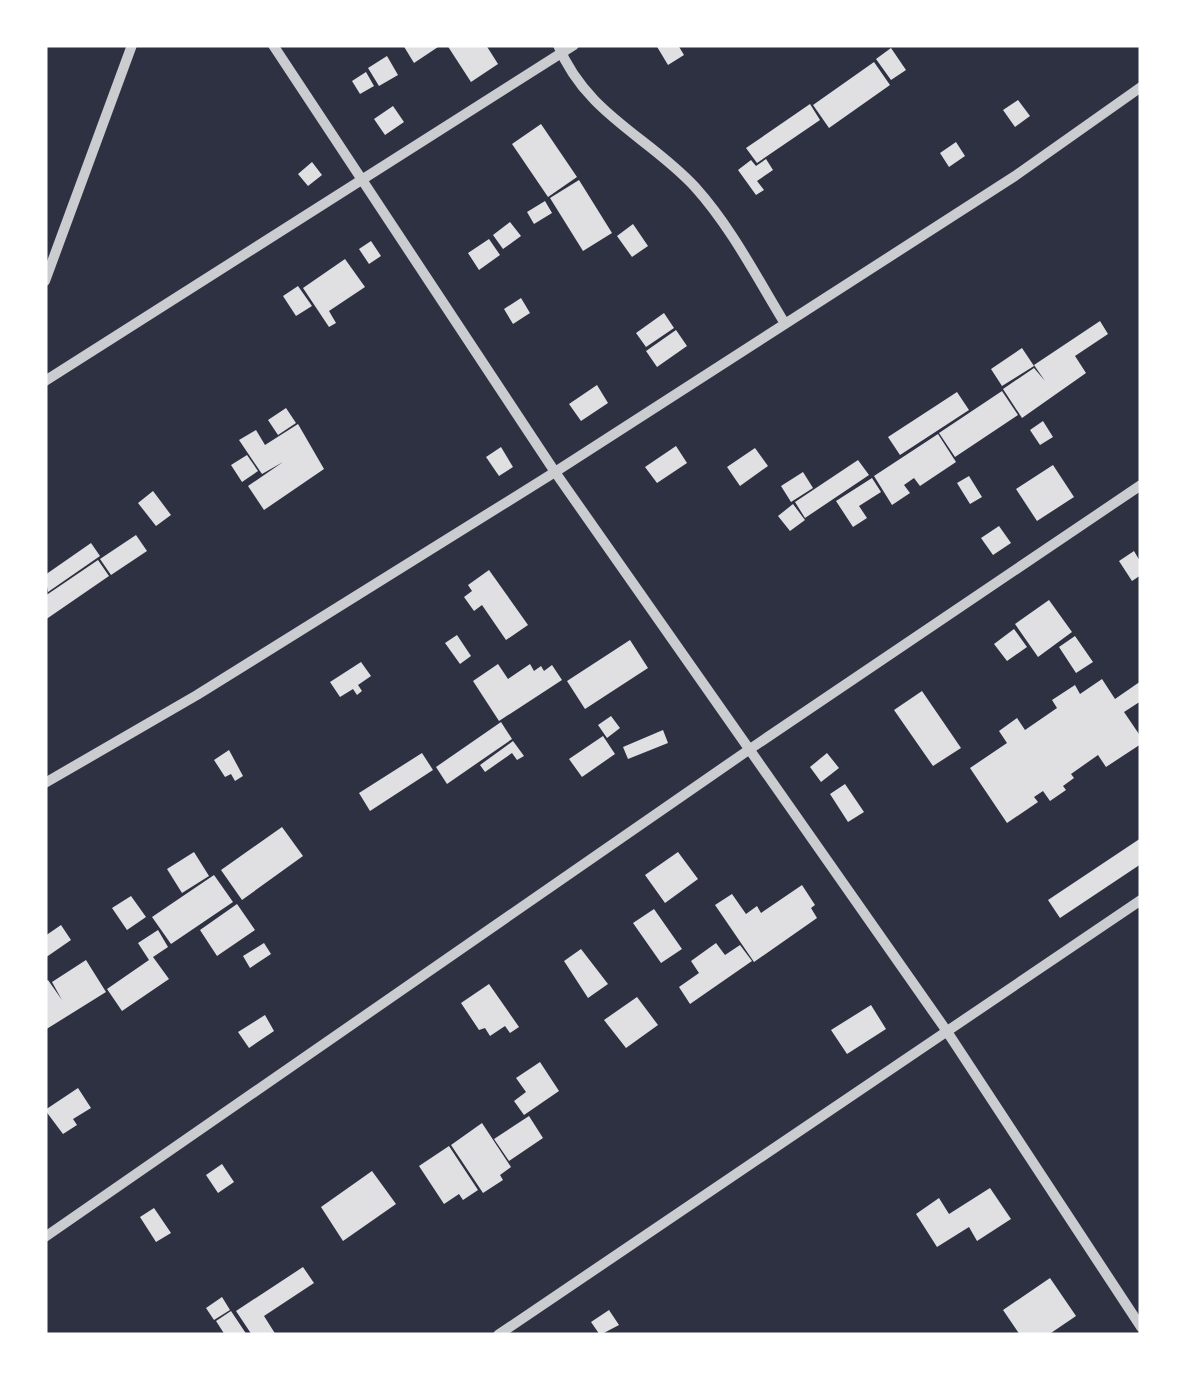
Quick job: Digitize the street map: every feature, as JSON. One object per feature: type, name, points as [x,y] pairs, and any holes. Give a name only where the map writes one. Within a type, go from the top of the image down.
[{"type":"street","points":[[45,282],[132,45]]},
{"type":"street","points":[[273,45],[555,472],[946,1030],[1141,1326]]},
{"type":"street","points":[[45,381],[363,181],[560,49],[574,45]]},
{"type":"street","points":[[560,49],[588,95],[620,127],[674,165],[715,209],[784,322]]},
{"type":"street","points":[[45,784],[197,695],[555,472],[1015,176],[1141,86]]},
{"type":"street","points":[[45,1237],[750,749],[1141,485]]},
{"type":"street","points":[[498,1335],[1141,900]]},
{"type":"building","points":[[403,45],[441,45],[414,63]]},
{"type":"building","points":[[447,45],[486,45],[498,64],[471,82]]},
{"type":"building","points":[[656,45],[678,45],[684,55],[668,65]]},
{"type":"building","points":[[891,48],[906,70],[891,80],[876,59]]},
{"type":"building","points":[[387,56],[398,75],[379,86],[368,68]]},
{"type":"building","points":[[874,62],[890,85],[829,128],[813,105]]},
{"type":"building","points":[[366,72],[374,86],[360,94],[352,81]]},
{"type":"building","points":[[1018,100],[1030,116],[1015,127],[1003,110]]},
{"type":"building","points":[[810,104],[820,120],[757,163],[746,148]]},
{"type":"building","points":[[393,106],[404,122],[385,135],[374,119]]},
{"type":"building","points":[[541,124],[577,177],[548,197],[512,144]]},
{"type":"building","points":[[956,142],[965,156],[949,167],[940,153]]},
{"type":"building","points":[[766,159],[773,170],[757,181],[764,190],[756,195],[738,170],[751,160],[756,166]]},
{"type":"building","points":[[312,162],[322,175],[308,186],[298,174]]},
{"type":"building","points":[[579,180],[612,233],[583,251],[550,198]]},
{"type":"building","points":[[545,201],[552,213],[534,224],[527,212]]},
{"type":"building","points":[[510,222],[521,236],[503,249],[493,235]]},
{"type":"building","points":[[633,224],[648,246],[632,257],[617,236]]},
{"type":"building","points":[[489,239],[500,255],[479,270],[468,253]]},
{"type":"building","points":[[371,241],[381,256],[369,264],[359,249]]},
{"type":"building","points":[[345,259],[365,287],[329,311],[336,323],[329,327],[303,288]]},
{"type":"building","points":[[298,286],[312,306],[296,316],[283,296]]},
{"type":"building","points":[[521,298],[530,313],[513,324],[504,309]]},
{"type":"building","points":[[664,313],[674,328],[646,347],[636,333]]},
{"type":"building","points":[[1100,321],[1108,334],[1075,356],[1086,373],[1022,418],[1003,389],[1034,368],[1045,381],[1034,365]]},
{"type":"building","points":[[676,330],[687,346],[657,367],[646,351]]},
{"type":"building","points":[[1022,348],[1034,366],[1002,386],[991,369]]},
{"type":"building","points":[[597,385],[608,403],[581,421],[569,404]]},
{"type":"building","points":[[1002,391],[1018,415],[955,457],[939,433]]},
{"type":"building","points":[[957,392],[969,410],[900,455],[888,437]]},
{"type":"building","points":[[286,408],[296,423],[278,435],[268,420]]},
{"type":"building","points":[[1043,421],[1053,437],[1040,445],[1030,430]]},
{"type":"building","points":[[298,424],[324,469],[264,510],[248,486],[283,462],[262,474],[239,440],[256,430],[265,445]]},
{"type":"building","points":[[938,434],[956,462],[920,486],[914,478],[904,485],[910,493],[892,505],[874,476]]},
{"type":"building","points":[[676,446],[687,463],[657,483],[645,467]]},
{"type":"building","points":[[501,447],[513,467],[499,476],[486,457]]},
{"type":"building","points":[[755,448],[768,466],[740,486],[727,467]]},
{"type":"building","points":[[247,455],[258,471],[242,482],[231,465]]},
{"type":"building","points":[[858,460],[869,475],[805,518],[795,502]]},
{"type":"building","points":[[1053,465],[1074,497],[1037,521],[1016,489]]},
{"type":"building","points":[[803,472],[813,488],[791,502],[781,486]]},
{"type":"building","points":[[969,476],[982,497],[970,504],[957,483]]},
{"type":"building","points":[[872,478],[881,492],[859,506],[867,518],[853,527],[836,501]]},
{"type":"building","points":[[153,491],[171,515],[156,526],[138,503]]},
{"type":"building","points":[[793,504],[805,520],[790,531],[778,516]]},
{"type":"building","points":[[999,526],[1011,543],[993,555],[981,538]]},
{"type":"building","points":[[136,535],[147,551],[111,575],[100,559]]},
{"type":"building","points":[[91,543],[100,556],[48,592],[45,575]]},
{"type":"building","points":[[1134,551],[1141,563],[1141,575],[1132,581],[1119,561]]},
{"type":"building","points":[[98,560],[109,576],[45,620],[45,596]]},
{"type":"building","points":[[489,570],[528,625],[506,640],[482,605],[474,611],[464,597],[472,591],[468,585]]},
{"type":"building","points":[[1049,600],[1072,632],[1038,657],[1015,624]]},
{"type":"building","points":[[1014,629],[1027,647],[1007,661],[994,644]]},
{"type":"building","points":[[457,635],[471,656],[460,664],[445,643]]},
{"type":"building","points":[[1075,636],[1093,662],[1076,673],[1059,647]]},
{"type":"building","points":[[630,640],[648,668],[585,709],[567,681]]},
{"type":"building","points":[[361,662],[371,676],[358,685],[362,691],[357,695],[353,689],[340,697],[330,682]]},
{"type":"building","points":[[498,664],[508,679],[530,664],[534,671],[541,666],[544,671],[552,665],[562,680],[499,721],[473,681]]},
{"type":"building","points":[[1102,679],[1115,699],[1141,681],[1141,701],[1124,712],[1141,737],[1141,744],[1106,767],[1098,755],[1071,774],[1074,778],[1063,786],[1066,790],[1050,801],[1043,791],[1034,797],[1038,802],[1007,823],[970,768],[1007,743],[999,731],[1017,718],[1025,730],[1057,708],[1052,700],[1075,685],[1080,694]]},
{"type":"building","points":[[922,691],[961,748],[933,766],[894,710]]},
{"type":"building","points":[[611,716],[620,728],[607,738],[598,725]]},
{"type":"building","points":[[501,722],[512,739],[447,784],[436,767]]},
{"type":"building","points":[[663,730],[668,743],[628,759],[623,747]]},
{"type":"building","points":[[603,736],[615,754],[582,777],[569,759]]},
{"type":"building","points":[[513,741],[524,756],[517,760],[512,753],[485,772],[480,765]]},
{"type":"building","points":[[229,750],[243,776],[235,781],[231,774],[225,777],[214,760]]},
{"type":"building","points":[[422,753],[433,770],[370,811],[359,793]]},
{"type":"building","points":[[827,753],[839,768],[821,782],[810,767]]},
{"type":"building","points":[[845,784],[864,812],[848,822],[830,794]]},
{"type":"building","points":[[282,827],[303,856],[242,900],[221,870]]},
{"type":"building","points":[[1141,838],[1141,864],[1060,918],[1048,900]]},
{"type":"building","points":[[194,852],[209,876],[182,893],[167,869]]},
{"type":"building","points":[[678,852],[698,879],[665,903],[645,875]]},
{"type":"building","points":[[214,875],[233,902],[171,944],[152,917]]},
{"type":"building","points":[[802,885],[815,905],[811,908],[817,918],[754,962],[715,905],[732,894],[746,914],[757,906],[761,913]]},
{"type":"building","points":[[131,896],[146,917],[127,930],[112,908]]},
{"type":"building","points":[[237,904],[255,930],[217,956],[200,930]]},
{"type":"building","points":[[654,909],[682,949],[661,963],[633,923]]},
{"type":"building","points":[[61,925],[71,940],[45,958],[45,936]]},
{"type":"building","points":[[158,930],[168,947],[153,957],[169,979],[122,1011],[107,989],[149,960],[138,943]]},
{"type":"building","points":[[264,943],[271,954],[250,968],[243,956]]},
{"type":"building","points":[[716,943],[725,955],[740,945],[752,961],[690,1004],[679,987],[699,973],[691,961]]},
{"type":"building","points":[[581,949],[608,984],[588,998],[564,961]]},
{"type":"building","points":[[86,960],[106,992],[45,1030],[45,982],[48,980],[62,1000],[52,982]]},
{"type":"building","points":[[489,984],[519,1027],[510,1033],[505,1026],[490,1036],[485,1028],[479,1030],[461,1003]]},
{"type":"building","points":[[637,997],[658,1025],[626,1048],[604,1020]]},
{"type":"building","points":[[871,1005],[886,1029],[847,1054],[831,1030]]},
{"type":"building","points":[[265,1015],[274,1031],[249,1048],[238,1032]]},
{"type":"building","points":[[540,1062],[559,1091],[524,1115],[514,1101],[526,1092],[516,1078]]},
{"type":"building","points":[[78,1088],[91,1108],[73,1119],[77,1125],[63,1134],[45,1110]]},
{"type":"building","points":[[529,1116],[543,1138],[509,1161],[494,1139]]},
{"type":"building","points":[[482,1123],[511,1167],[500,1175],[503,1180],[483,1193],[451,1145]]},
{"type":"building","points":[[449,1146],[478,1190],[463,1200],[459,1194],[444,1204],[419,1166]]},
{"type":"building","points":[[222,1164],[234,1182],[218,1193],[206,1175]]},
{"type":"building","points":[[372,1171],[396,1204],[343,1241],[321,1207]]},
{"type":"building","points":[[990,1188],[1011,1219],[977,1241],[969,1227],[937,1247],[916,1214],[939,1198],[949,1214]]},
{"type":"building","points":[[154,1208],[171,1233],[156,1242],[140,1217]]},
{"type":"building","points":[[303,1267],[314,1283],[264,1316],[276,1335],[252,1335],[236,1311]]},
{"type":"building","points":[[1050,1278],[1076,1316],[1048,1335],[1020,1335],[1003,1310]]},
{"type":"building","points":[[222,1297],[230,1310],[214,1320],[206,1308]]},
{"type":"building","points":[[609,1310],[619,1325],[600,1335],[591,1322]]},
{"type":"building","points":[[231,1311],[247,1335],[225,1335],[216,1321]]}]
